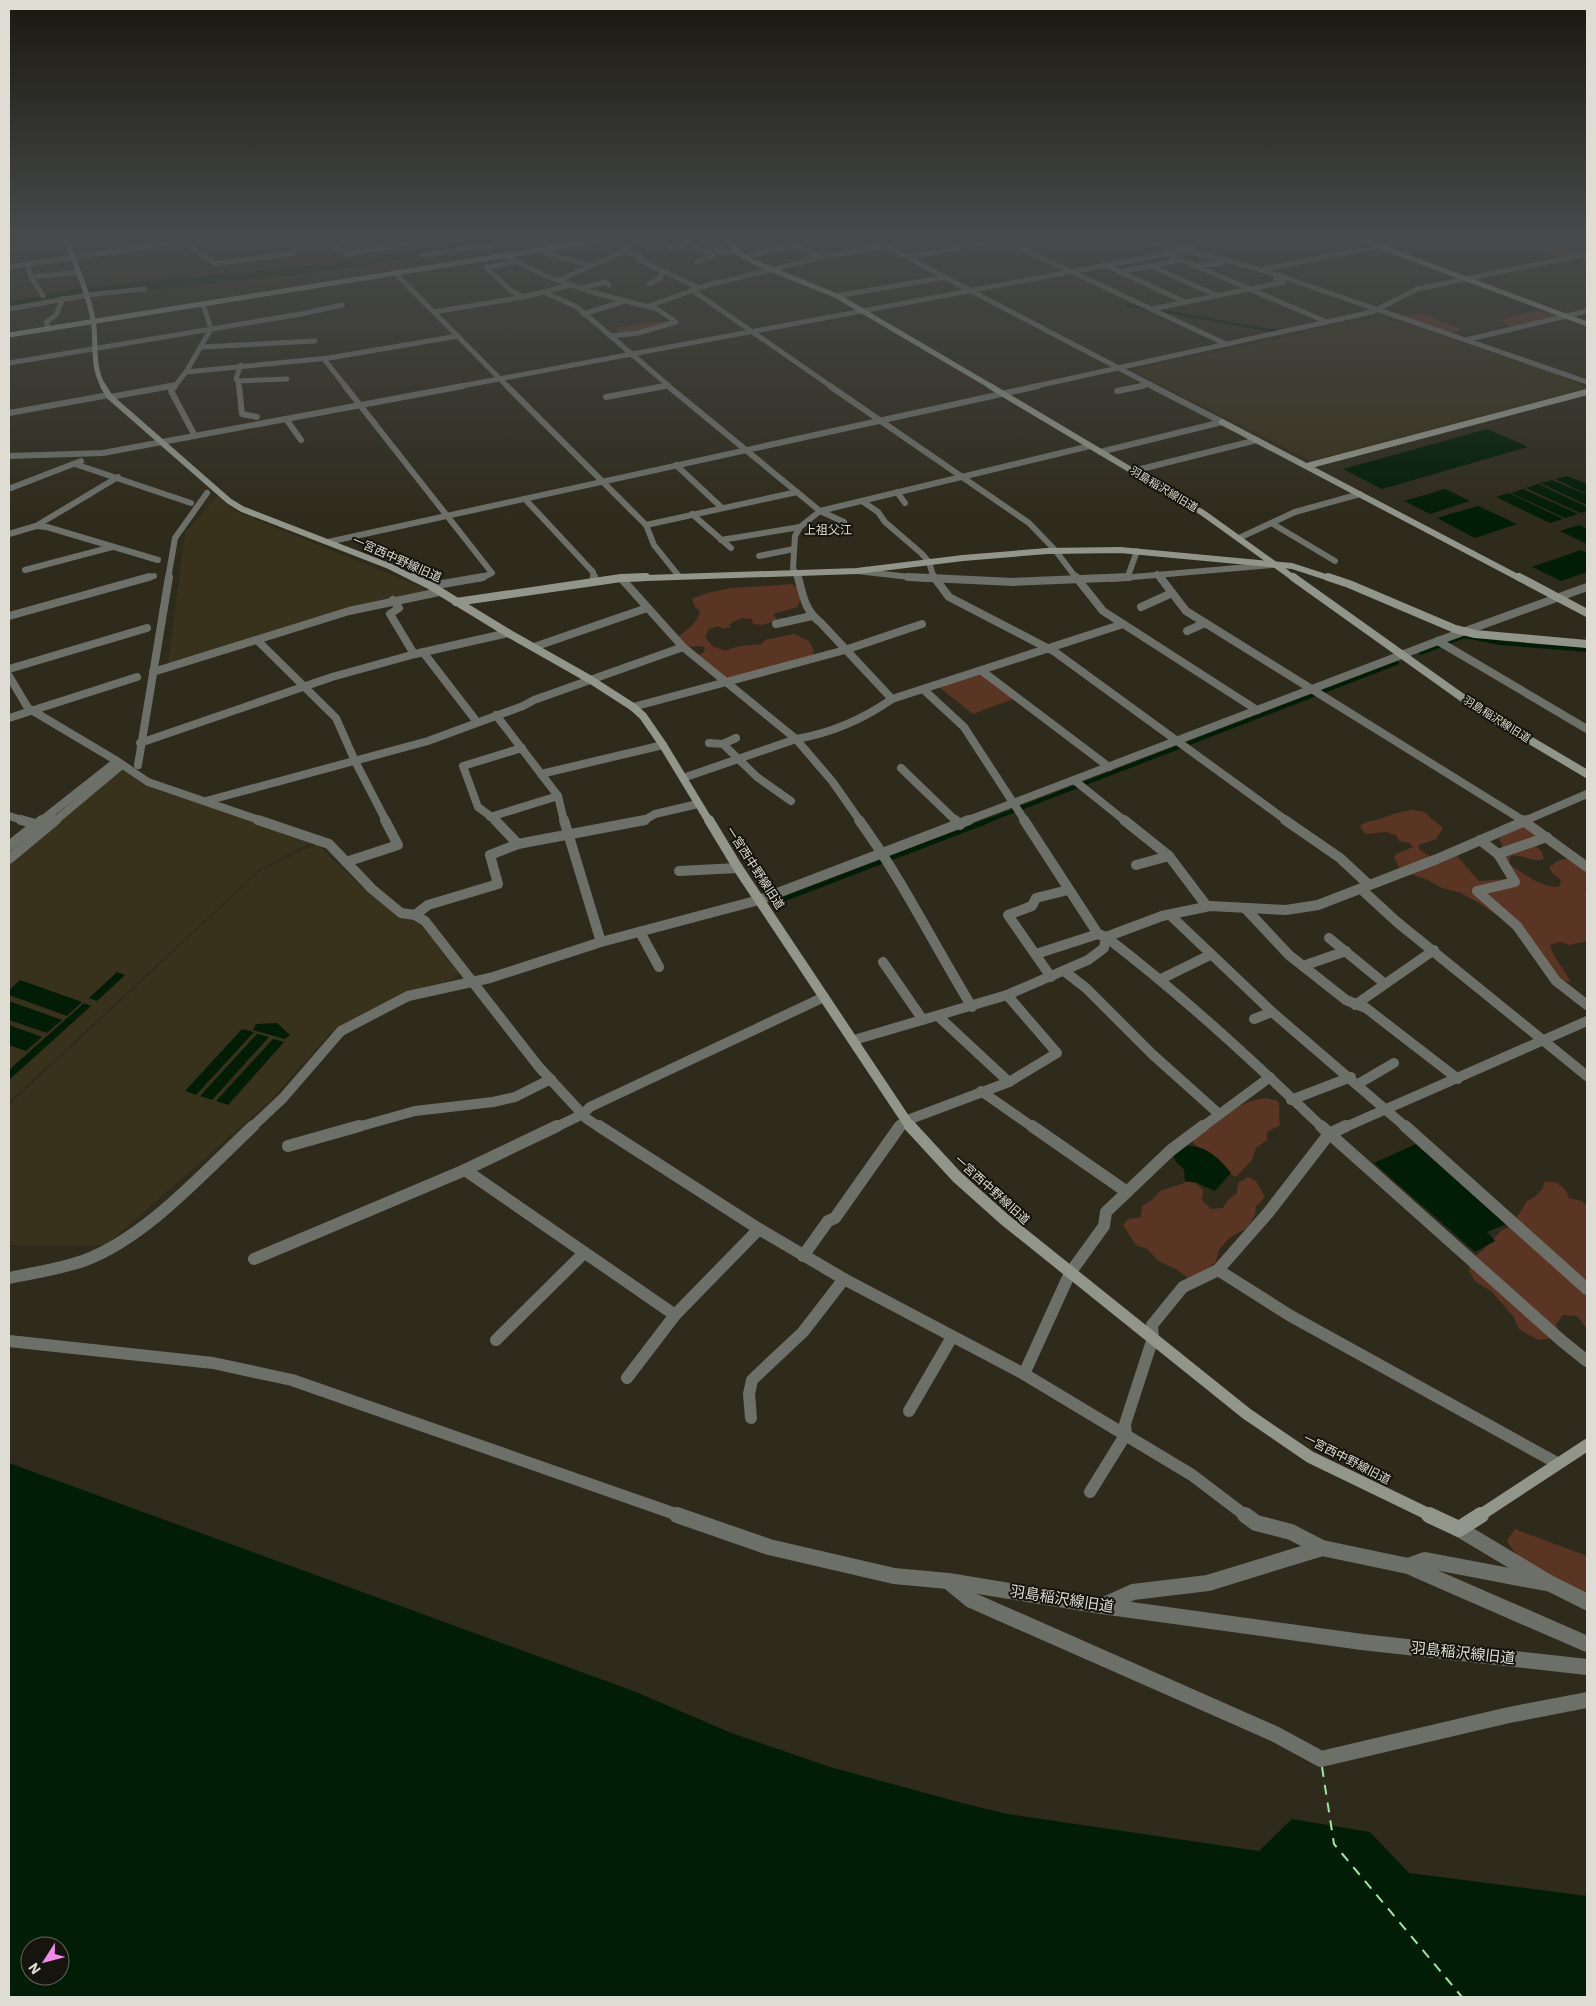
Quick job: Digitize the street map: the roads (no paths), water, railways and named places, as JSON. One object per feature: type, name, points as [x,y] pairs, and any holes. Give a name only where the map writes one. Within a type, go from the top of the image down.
[{"type":"street","points":[[9,335],[49,329]]},
{"type":"street","name":"一宮西中野線旧道","points":[[94,329],[98,378],[110,396],[229,501],[242,509],[389,566],[431,586],[508,633],[591,680],[633,707],[643,716],[663,745],[738,868],[854,1040],[905,1121],[957,1176],[1004,1219],[1247,1414],[1310,1457],[1458,1529]]},
{"type":"street","points":[[195,436],[171,391],[186,372],[212,329]]},
{"type":"street","points":[[9,363],[212,329]]},
{"type":"street","points":[[451,329],[646,525],[654,545],[678,575]]},
{"type":"street","points":[[601,329],[820,511],[844,522]]},
{"type":"street","points":[[610,336],[653,329]]},
{"type":"street","points":[[745,329],[1029,523],[1055,550],[1103,611],[1257,710]]},
{"type":"street","points":[[9,456],[50,454],[94,455],[767,329]]},
{"type":"street","name":"羽島稲沢線旧道","points":[[894,329],[1203,513],[1481,710],[1587,774]]},
{"type":"street","points":[[1045,329],[1587,613]]},
{"type":"street","points":[[1193,329],[1226,344]]},
{"type":"street","points":[[328,542],[1297,329]]},
{"type":"street","points":[[1431,329],[1587,382]]},
{"type":"street","points":[[1464,340],[1512,329]]},
{"type":"street","points":[[186,372],[263,361],[324,359],[458,336]]},
{"type":"street","points":[[202,347],[315,341]]},
{"type":"street","points":[[324,359],[492,573],[482,578],[431,586]]},
{"type":"street","points":[[241,365],[236,379],[242,414],[257,417]]},
{"type":"street","points":[[238,382],[287,379]]},
{"type":"street","points":[[1117,392],[1150,384]]},
{"type":"street","points":[[9,413],[59,407],[174,385]]},
{"type":"street","points":[[606,398],[668,385]]},
{"type":"street","points":[[1307,466],[1587,392]]},
{"type":"street","points":[[286,418],[300,440]]},
{"type":"street","points":[[1100,452],[1222,422]]},
{"type":"street","points":[[1133,471],[1257,440]]},
{"type":"street","points":[[892,699],[807,609],[793,568],[794,536],[800,527],[820,511],[1090,446]]},
{"type":"street","points":[[9,460],[50,454]]},
{"type":"street","points":[[11,488],[94,455]]},
{"type":"street","points":[[75,464],[191,503]]},
{"type":"street","points":[[676,465],[721,507]]},
{"type":"street","points":[[9,534],[36,526],[118,477]]},
{"type":"street","points":[[646,525],[721,507],[797,492]]},
{"type":"street","points":[[897,492],[905,503]]},
{"type":"street","points":[[138,765],[140,743],[175,538],[208,493]]},
{"type":"street","points":[[1239,538],[1296,512],[1360,494]]},
{"type":"street","points":[[525,499],[593,572],[594,582]]},
{"type":"street","points":[[862,501],[878,512],[885,522],[920,553],[928,562],[934,578],[949,597],[1054,652],[1176,742],[1340,858],[1397,922],[1434,950],[1587,1076]]},
{"type":"street","points":[[692,514],[731,548]]},
{"type":"street","points":[[1273,524],[1335,561]]},
{"type":"street","points":[[36,526],[48,526],[158,560]]},
{"type":"street","points":[[721,540],[800,527]]},
{"type":"street","points":[[24,570],[113,547]]},
{"type":"street","points":[[759,556],[794,549]]},
{"type":"street","points":[[857,571],[1055,550],[1137,552],[1247,560],[1292,566],[1350,584],[1409,611],[1463,631],[1500,637],[1587,644]]},
{"type":"street","points":[[1128,576],[1137,552]]},
{"type":"street","points":[[456,602],[621,578],[678,575],[857,571],[934,578],[1015,582],[1077,580],[1277,564]]},
{"type":"street","points":[[1157,574],[1186,611],[1524,821],[1587,867]]},
{"type":"street","points":[[9,616],[154,576]]},
{"type":"street","points":[[621,578],[683,647],[796,740],[832,781],[883,853],[944,962],[972,1006]]},
{"type":"street","points":[[9,1278],[53,1270],[84,1260],[128,1238],[156,1217],[283,1098],[341,1031],[408,996],[490,978],[601,942],[760,900],[1402,654],[1587,587]]},
{"type":"street","points":[[153,672],[258,641],[349,611],[393,600],[439,592]]},
{"type":"street","points":[[1141,607],[1172,593]]},
{"type":"street","points":[[393,600],[400,608],[390,614],[414,654]]},
{"type":"street","points":[[534,648],[647,608]]},
{"type":"street","points":[[776,624],[812,616]]},
{"type":"street","points":[[1188,631],[1205,622]]},
{"type":"street","points":[[633,707],[845,650],[922,624]]},
{"type":"street","points":[[683,778],[738,758],[843,727],[868,716],[892,699],[1123,624]]},
{"type":"street","points":[[9,669],[147,628]]},
{"type":"street","points":[[140,743],[303,686],[414,654],[508,633]]},
{"type":"street","points":[[258,641],[336,718],[355,761],[398,845],[346,862]]},
{"type":"street","points":[[1438,641],[1587,729]]},
{"type":"street","points":[[206,801],[428,740],[683,647]]},
{"type":"street","points":[[424,652],[477,722]]},
{"type":"street","points":[[982,671],[1109,767]]},
{"type":"street","points":[[9,676],[28,708],[148,782],[325,842],[372,889],[401,913],[415,915],[425,920],[539,1067],[583,1114],[803,1256],[1024,1374],[1126,1434],[1192,1475],[1256,1523],[1292,1532],[1322,1548],[1408,1566],[1467,1589],[1527,1619],[1587,1644]]},
{"type":"street","points":[[9,718],[137,678]]},
{"type":"street","points":[[924,690],[964,727],[993,769],[1068,890],[1102,936],[1162,979],[1270,1077],[1291,1100],[1587,1362]]},
{"type":"street","points":[[496,715],[558,796],[568,836],[601,942]]},
{"type":"street","points":[[709,743],[723,744],[736,738]]},
{"type":"street","points":[[723,744],[757,777],[791,801]]},
{"type":"street","points":[[541,774],[663,745]]},
{"type":"street","points":[[518,844],[501,824],[478,807],[463,766],[522,748]]},
{"type":"street","points":[[9,846],[35,824],[119,763]]},
{"type":"street","points":[[9,859],[119,763]]},
{"type":"street","points":[[901,768],[960,824]]},
{"type":"street","points":[[1074,780],[1169,856],[1206,905]]},
{"type":"street","points":[[1036,954],[1206,905],[1282,910],[1305,908],[1326,903],[1587,794]]},
{"type":"street","points":[[490,816],[558,796]]},
{"type":"street","points":[[415,915],[428,905],[498,884],[490,855],[518,844],[641,822],[655,814],[698,804]]},
{"type":"street","points":[[9,816],[35,824]]},
{"type":"street","points":[[9,841],[20,837]]},
{"type":"street","points":[[1498,854],[1547,837]]},
{"type":"street","points":[[1480,840],[1498,854],[1516,882],[1477,890],[1517,926],[1556,981],[1587,1005]]},
{"type":"street","points":[[1136,865],[1169,856]]},
{"type":"street","points":[[679,871],[738,868]]},
{"type":"street","points":[[1051,976],[1008,915],[1032,906],[1036,898],[1068,890]]},
{"type":"street","points":[[1245,908],[1289,955],[1346,1000],[1366,1008],[1458,1079]]},
{"type":"street","points":[[1170,915],[1272,1012],[1354,1081],[1587,1289]]},
{"type":"street","points":[[640,932],[659,967]]},
{"type":"street","points":[[854,1040],[1007,995],[1088,960],[1104,948],[1102,936]]},
{"type":"street","points":[[1329,938],[1384,983]]},
{"type":"street","points":[[1355,1004],[1434,950]]},
{"type":"street","points":[[1303,966],[1346,951]]},
{"type":"street","points":[[1162,979],[1210,955]]},
{"type":"street","points":[[883,962],[923,1020]]},
{"type":"street","points":[[1064,971],[1086,988],[1152,1054],[1219,1114]]},
{"type":"street","points":[[803,1256],[828,1221],[835,1218],[894,1133],[905,1121],[1009,1082],[1057,1053],[1007,995]]},
{"type":"street","points":[[254,1259],[465,1170],[583,1114],[590,1107],[824,997]]},
{"type":"street","points":[[1254,1019],[1272,1012]]},
{"type":"street","points":[[938,1016],[1009,1082]]},
{"type":"street","points":[[1090,1492],[1126,1434],[1125,1424],[1153,1338],[1152,1325],[1183,1287],[1218,1270],[1268,1213],[1329,1134],[1458,1079],[1587,1020]]},
{"type":"street","points":[[1291,1100],[1354,1081],[1394,1063]]},
{"type":"street","points":[[1024,1374],[1070,1273],[1104,1226],[1106,1212],[1171,1150],[1270,1077]]},
{"type":"street","points":[[288,1146],[415,1111],[493,1102],[515,1097],[551,1079]]},
{"type":"street","points":[[981,1091],[1126,1192]]},
{"type":"street","points":[[465,1170],[675,1314]]},
{"type":"street","points":[[627,1378],[675,1314],[759,1229]]},
{"type":"street","points":[[496,1340],[584,1253]]},
{"type":"street","points":[[1218,1270],[1289,1315],[1557,1463]]},
{"type":"street","points":[[751,1418],[749,1394],[752,1380],[802,1332],[844,1279]]},
{"type":"street","points":[[909,1411],[952,1337]]},
{"type":"street","points":[[9,1341],[213,1363],[292,1380],[769,1547],[894,1576],[948,1581]]},
{"type":"street","points":[[1587,1445],[1458,1529],[1552,1584],[1587,1602]]},
{"type":"street","points":[[1102,1606],[1133,1592],[1208,1583],[1322,1548]]},
{"type":"street","points":[[1408,1566],[1425,1560],[1552,1584]]},
{"type":"street","name":"羽島稲沢線旧道","points":[[948,1581],[1102,1606],[1362,1642],[1587,1667]]},
{"type":"street","name":"羽島稲沢線旧道","points":[[948,1581],[971,1600],[1275,1734],[1321,1759],[1509,1715],[1587,1700]]},
{"type":"waterway","points":[[1261,329],[1275,331]]},
{"type":"waterway","points":[[1421,653],[1465,636],[1500,643],[1587,650]]},
{"type":"waterway","points":[[987,821],[1397,663]]},
{"type":"waterway","points":[[784,899],[990,820]]},
{"type":"district","name":"上祖父江","points":[[828,530]]}]
